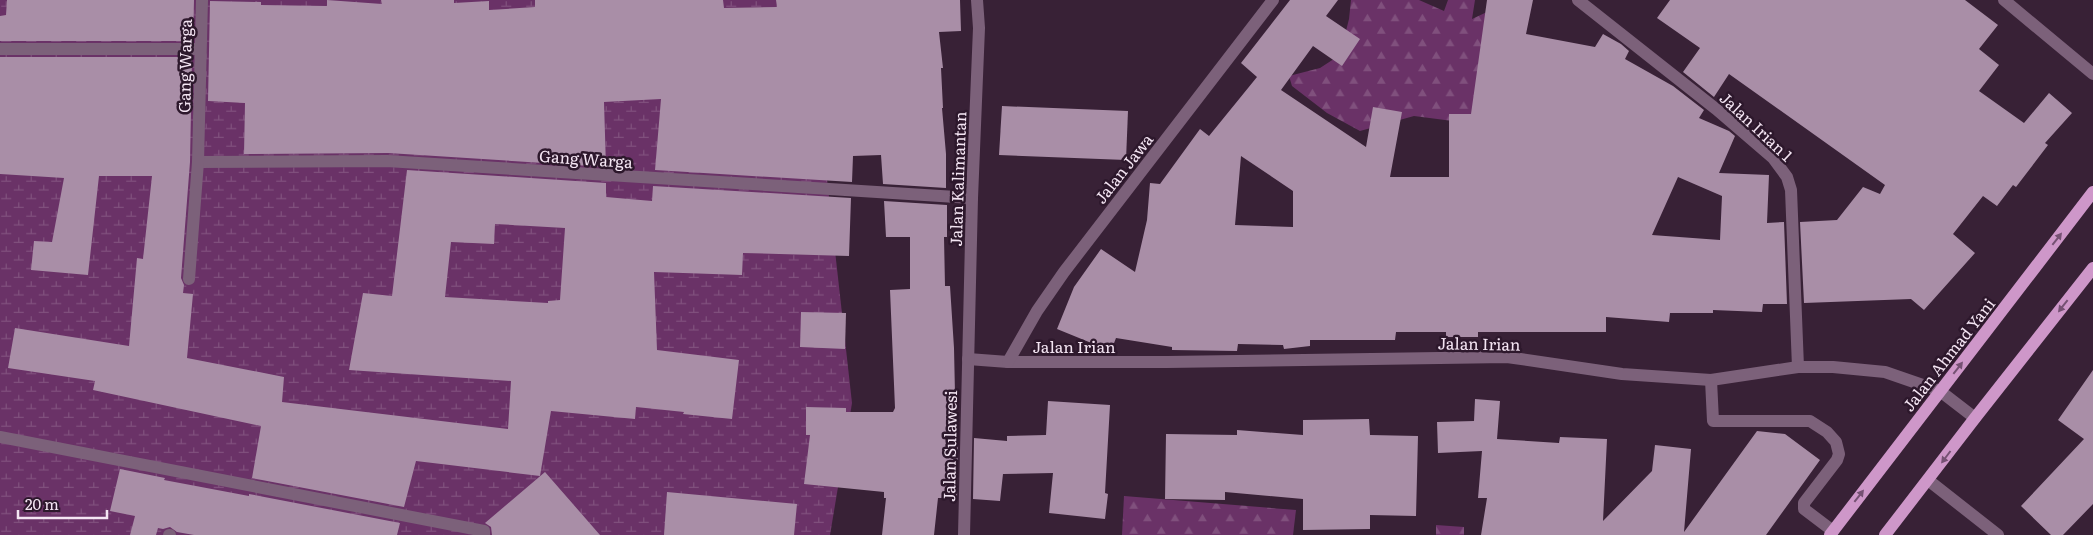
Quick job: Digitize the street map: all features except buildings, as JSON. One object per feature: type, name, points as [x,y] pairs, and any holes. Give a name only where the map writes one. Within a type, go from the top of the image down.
[{"type":"main road","name":"Jalan Ahmad Yani","points":[[1831,533],[2093,192]]},
{"type":"main road","points":[[1885,535],[2093,268]]},
{"type":"street","name":"Gang Warga","points":[[189,279],[198,162],[202,0]]},
{"type":"street","name":"Jalan Kalimantan","points":[[968,359],[979,28],[977,0]]},
{"type":"street","name":"Jalan Jawa","points":[[1008,362],[1037,311],[1064,272],[1273,0]]},
{"type":"street","name":"Jalan Irian 1","points":[[1578,0],[1716,109],[1773,158],[1787,177],[1791,190],[1792,206],[1798,367]]},
{"type":"street","points":[[2004,0],[2093,74]]},
{"type":"street","points":[[0,49],[200,49]]},
{"type":"street","name":"Gang Warga","points":[[198,162],[387,161],[972,198]]},
{"type":"street","name":"Jalan Irian","points":[[968,359],[1008,362],[1168,362],[1507,357],[1622,374],[1710,380],[1798,367],[1834,366],[1885,372],[1940,391],[1975,418]]},
{"type":"street","name":"Jalan Sulawesi","points":[[964,535],[968,359]]},
{"type":"street","points":[[1710,380],[1713,421],[1810,421],[1827,432],[1836,442],[1839,454],[1837,460],[1804,504],[1804,509],[1831,533]]},
{"type":"street","points":[[0,437],[484,531],[484,535]]},
{"type":"street","points":[[1928,480],[1998,535]]},
{"type":"green space","points":[[0,0],[807,0],[852,403],[830,535],[0,535]]},
{"type":"green space","points":[[1351,0],[1419,0],[1444,11],[1448,0],[1475,0],[1472,19],[1487,12],[1476,124],[1414,116],[1360,131],[1327,113],[1292,86],[1289,76],[1320,68],[1340,55],[1349,19]]},
{"type":"green space","points":[[1124,496],[1296,510],[1293,535],[1122,535]]},
{"type":"green space","points":[[1436,525],[1464,527],[1464,535],[1436,535]]}]
